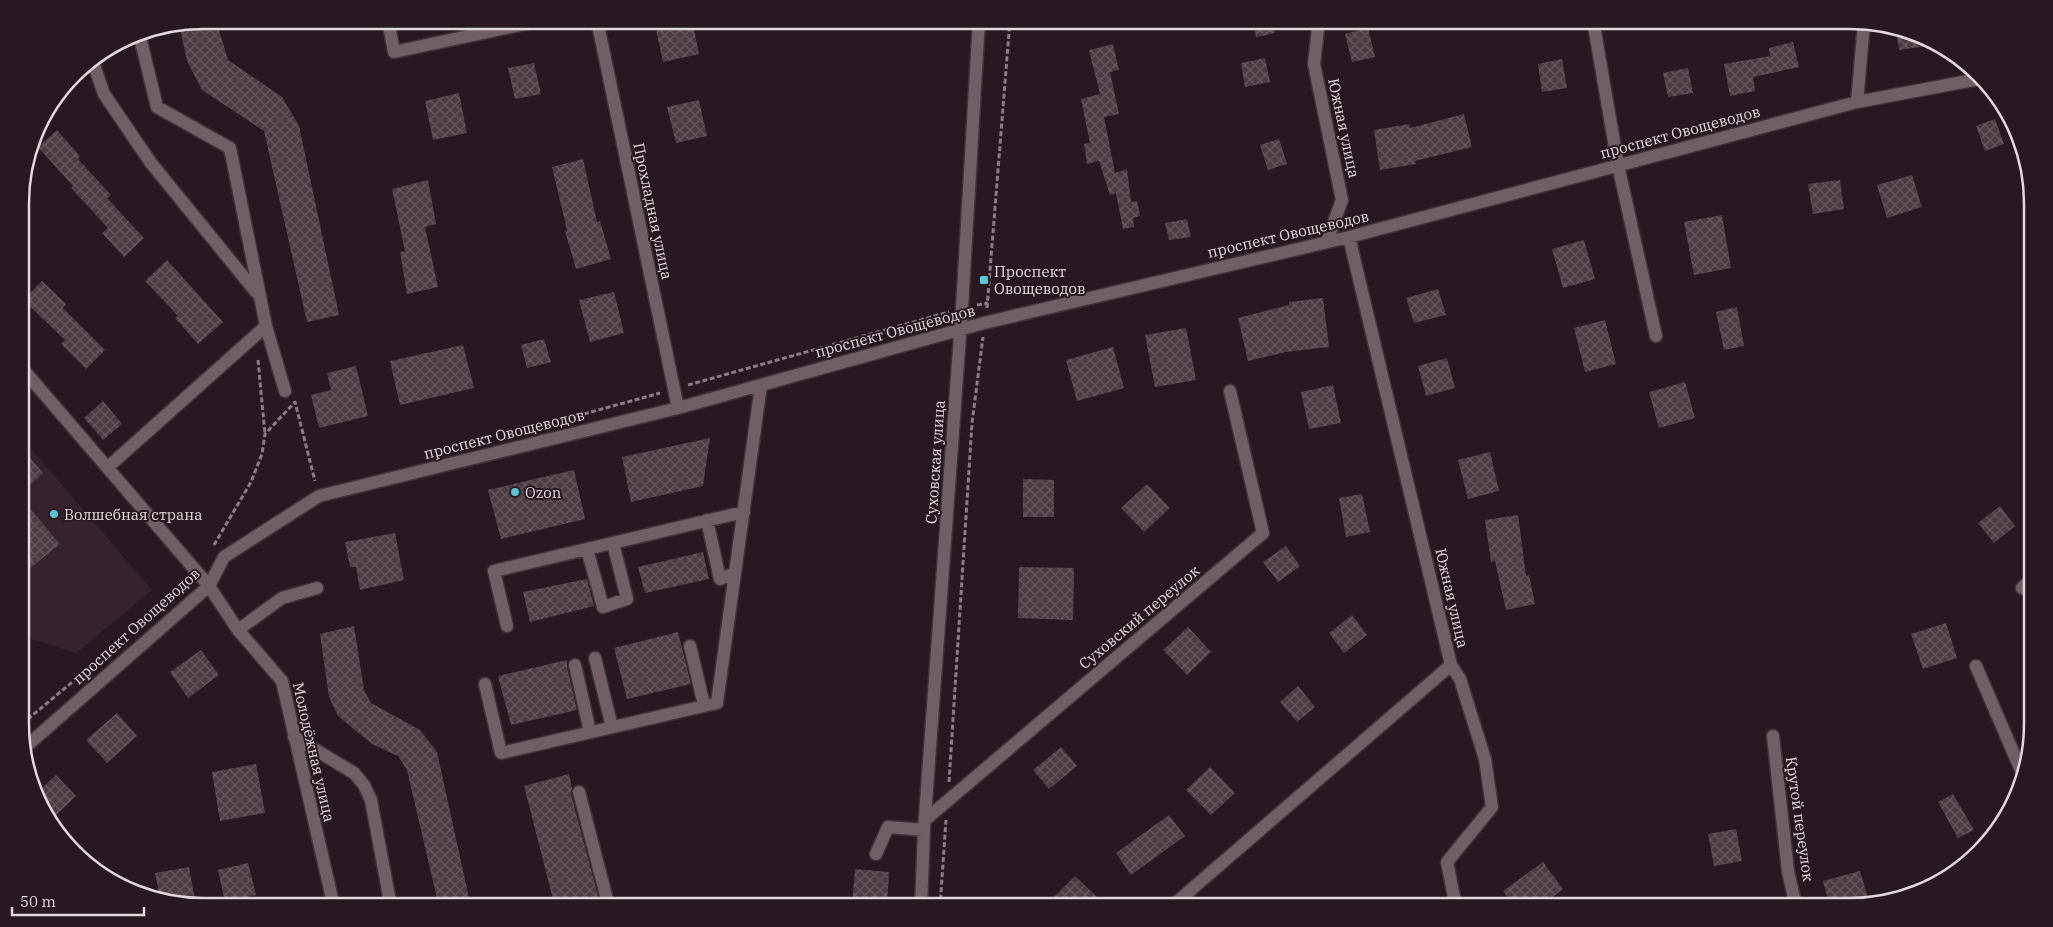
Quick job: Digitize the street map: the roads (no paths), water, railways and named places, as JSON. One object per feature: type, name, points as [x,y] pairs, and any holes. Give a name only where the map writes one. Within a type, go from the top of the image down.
[{"type":"street","points":[[390,29],[394,52],[501,29]]},
{"type":"street","name":"Прохладная улица","points":[[599,29],[678,408]]},
{"type":"street","name":"Суховская улица","points":[[921,898],[924,825],[961,329],[978,29]]},
{"type":"street","name":"Южная улица","points":[[1318,29],[1314,64],[1342,200],[1327,241]]},
{"type":"street","points":[[1595,29],[1618,165],[1656,336]]},
{"type":"street","points":[[1857,102],[1863,29]]},
{"type":"street","points":[[141,40],[157,107],[230,148],[258,294],[285,391]]},
{"type":"street","points":[[95,67],[104,94],[151,163],[258,294]]},
{"type":"street","name":"проспект Овощеводов","points":[[30,743],[209,586],[224,557],[319,496],[678,408],[984,323],[1349,237],[1857,102],[1973,80]]},
{"type":"street","name":"Южная улица","points":[[1181,898],[1451,665],[1349,237]]},
{"type":"street","points":[[108,467],[266,326]]},
{"type":"street","name":"Молодёжная улица","points":[[29,376],[209,586],[238,630],[282,681],[332,898]]},
{"type":"street","points":[[485,684],[501,753],[717,703],[761,385]]},
{"type":"street","name":"Суховский переулок","points":[[924,825],[947,802],[1263,533],[1230,391]]},
{"type":"street","points":[[507,626],[494,571],[744,512]]},
{"type":"street","points":[[707,520],[720,579],[735,573]]},
{"type":"street","points":[[587,548],[603,607],[627,599],[613,543]]},
{"type":"street","points":[[238,630],[282,598],[317,588]]},
{"type":"street","points":[[690,646],[704,705]]},
{"type":"street","points":[[595,658],[612,727]]},
{"type":"street","points":[[575,665],[590,732]]},
{"type":"street","points":[[1451,665],[1460,679],[1484,759],[1492,807],[1447,862],[1454,898]]},
{"type":"street","points":[[1976,666],[2019,766]]},
{"type":"street","name":"Крутой переулок","points":[[1772,736],[1788,870],[1794,898]]},
{"type":"street","points":[[294,737],[354,773],[364,785],[371,800],[389,898]]},
{"type":"street","points":[[579,792],[607,898]]},
{"type":"street","points":[[876,854],[888,827],[924,825]]},
{"type":"place","name":"Проспект Овощеводов","points":[[984,280]]},
{"type":"place","name":"Ozon","points":[[515,492]]},
{"type":"place","name":"Волшебная страна","points":[[54,514]]}]
